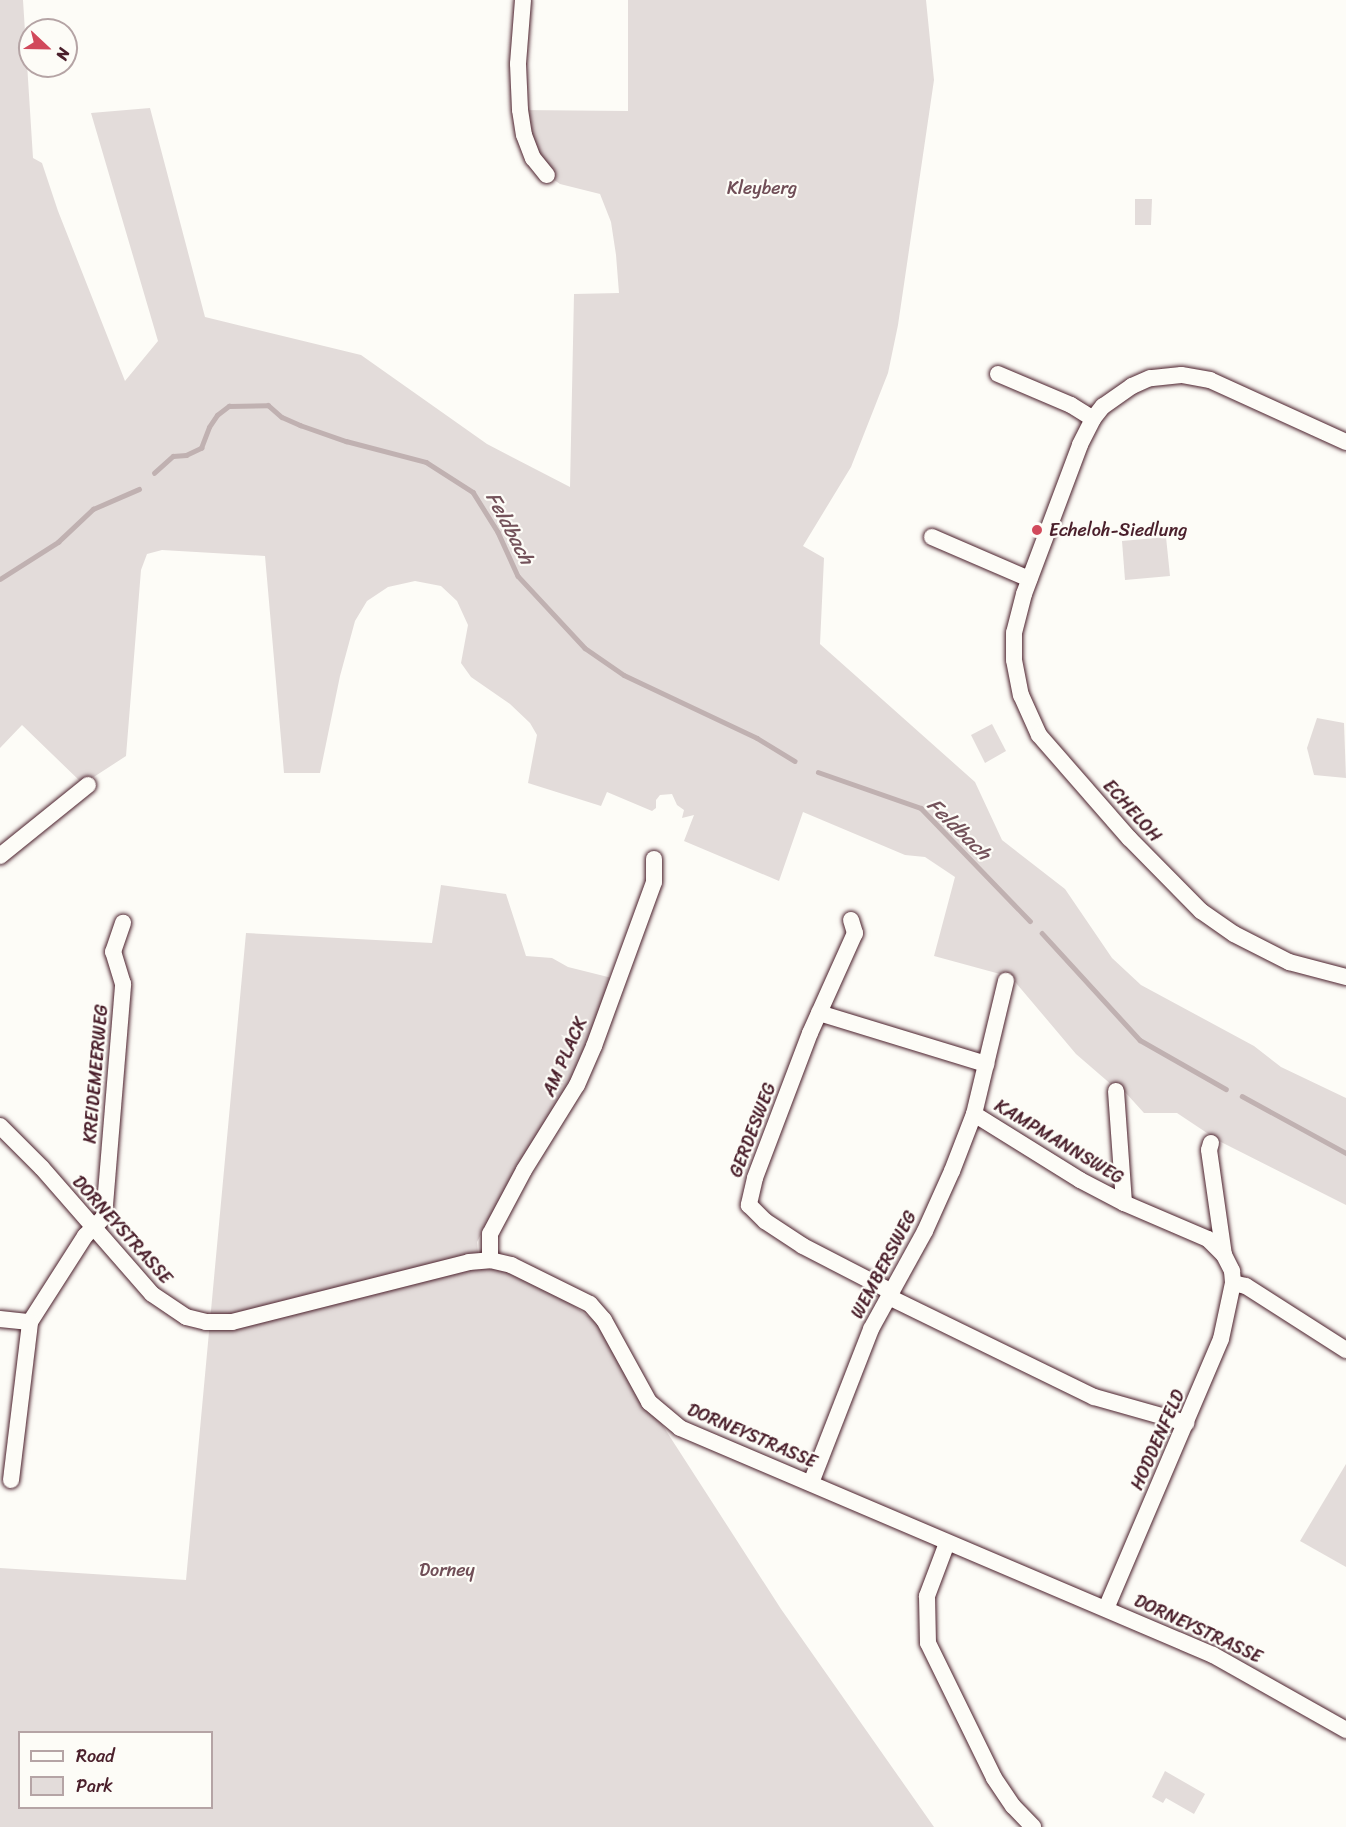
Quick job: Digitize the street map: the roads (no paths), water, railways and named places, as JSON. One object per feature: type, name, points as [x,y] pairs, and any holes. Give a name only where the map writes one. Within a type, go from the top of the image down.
[{"type":"street","points":[[523,0],[518,64],[520,111],[524,135],[533,158],[547,175]]},
{"type":"street","points":[[998,374],[1071,405],[1094,418]]},
{"type":"street","name":"ECHELOH","points":[[1346,442],[1217,382],[1181,375],[1150,378],[1132,386],[1103,406],[1080,445],[1029,579],[1014,633],[1014,660],[1020,695],[1039,735],[1121,830],[1201,911],[1234,934],[1268,954],[1346,976]]},
{"type":"street","points":[[932,537],[1029,579]]},
{"type":"street","points":[[0,856],[88,785]]},
{"type":"street","name":"AM PLACK","points":[[490,1260],[490,1234],[524,1170],[577,1085],[594,1046],[654,882],[654,859]]},
{"type":"street","name":"GERDESWEG","points":[[851,920],[855,933],[819,1013],[755,1178],[749,1204],[765,1221],[803,1246],[890,1294],[1094,1397],[1186,1423]]},
{"type":"street","name":"KREIDEMEERWEG","points":[[30,1322],[85,1236],[104,1216],[123,984],[113,952],[123,923]]},
{"type":"street","name":"WEMBERSWEG","points":[[811,1483],[871,1329],[930,1221],[974,1114],[1006,981]]},
{"type":"street","points":[[819,1013],[986,1064]]},
{"type":"street","name":"KAMPMANNSWEG","points":[[1116,1091],[1124,1203]]},
{"type":"street","name":"KAMPMANNSWEG","points":[[974,1114],[1080,1180],[1124,1203],[1208,1239],[1224,1255]]},
{"type":"street","name":"DORNEYSTRASSE","points":[[0,1126],[94,1226],[158,1299],[186,1317],[206,1322],[232,1322],[469,1262],[490,1260],[511,1264],[590,1304],[604,1320],[649,1401],[663,1416],[680,1428],[1223,1660],[1346,1730]]},
{"type":"street","points":[[1211,1143],[1209,1150],[1224,1255],[1232,1271],[1233,1283],[1246,1286],[1346,1350]]},
{"type":"street","name":"HODDENFELD","points":[[1106,1609],[1221,1339],[1233,1283]]},
{"type":"street","points":[[0,1319],[30,1322],[11,1480]]},
{"type":"street","points":[[947,1543],[928,1592],[928,1643],[993,1778],[1012,1806],[1033,1827]]},
{"type":"waterway","name":"Feldbach","points":[[154,473],[173,456],[186,455],[201,448],[209,427],[217,415],[229,406],[268,405],[282,417],[300,425],[346,441],[426,462],[473,492],[498,532],[518,576],[585,648],[624,675],[757,738],[795,761]]},
{"type":"waterway","name":"Feldbach","points":[[0,579],[58,542],[93,509],[139,489]]},
{"type":"waterway","name":"Feldbach","points":[[818,772],[921,808],[1030,921]]},
{"type":"waterway","name":"Feldbach","points":[[1042,933],[1140,1040],[1226,1089]]},
{"type":"waterway","name":"Feldbach","points":[[1242,1096],[1346,1153]]},
{"type":"place","name":"Echeloh-Siedlung","points":[[1037,530]]},
{"type":"park label","name":"Kleyberg","points":[[762,188]]},
{"type":"park label","name":"Dorney","points":[[447,1570]]}]
